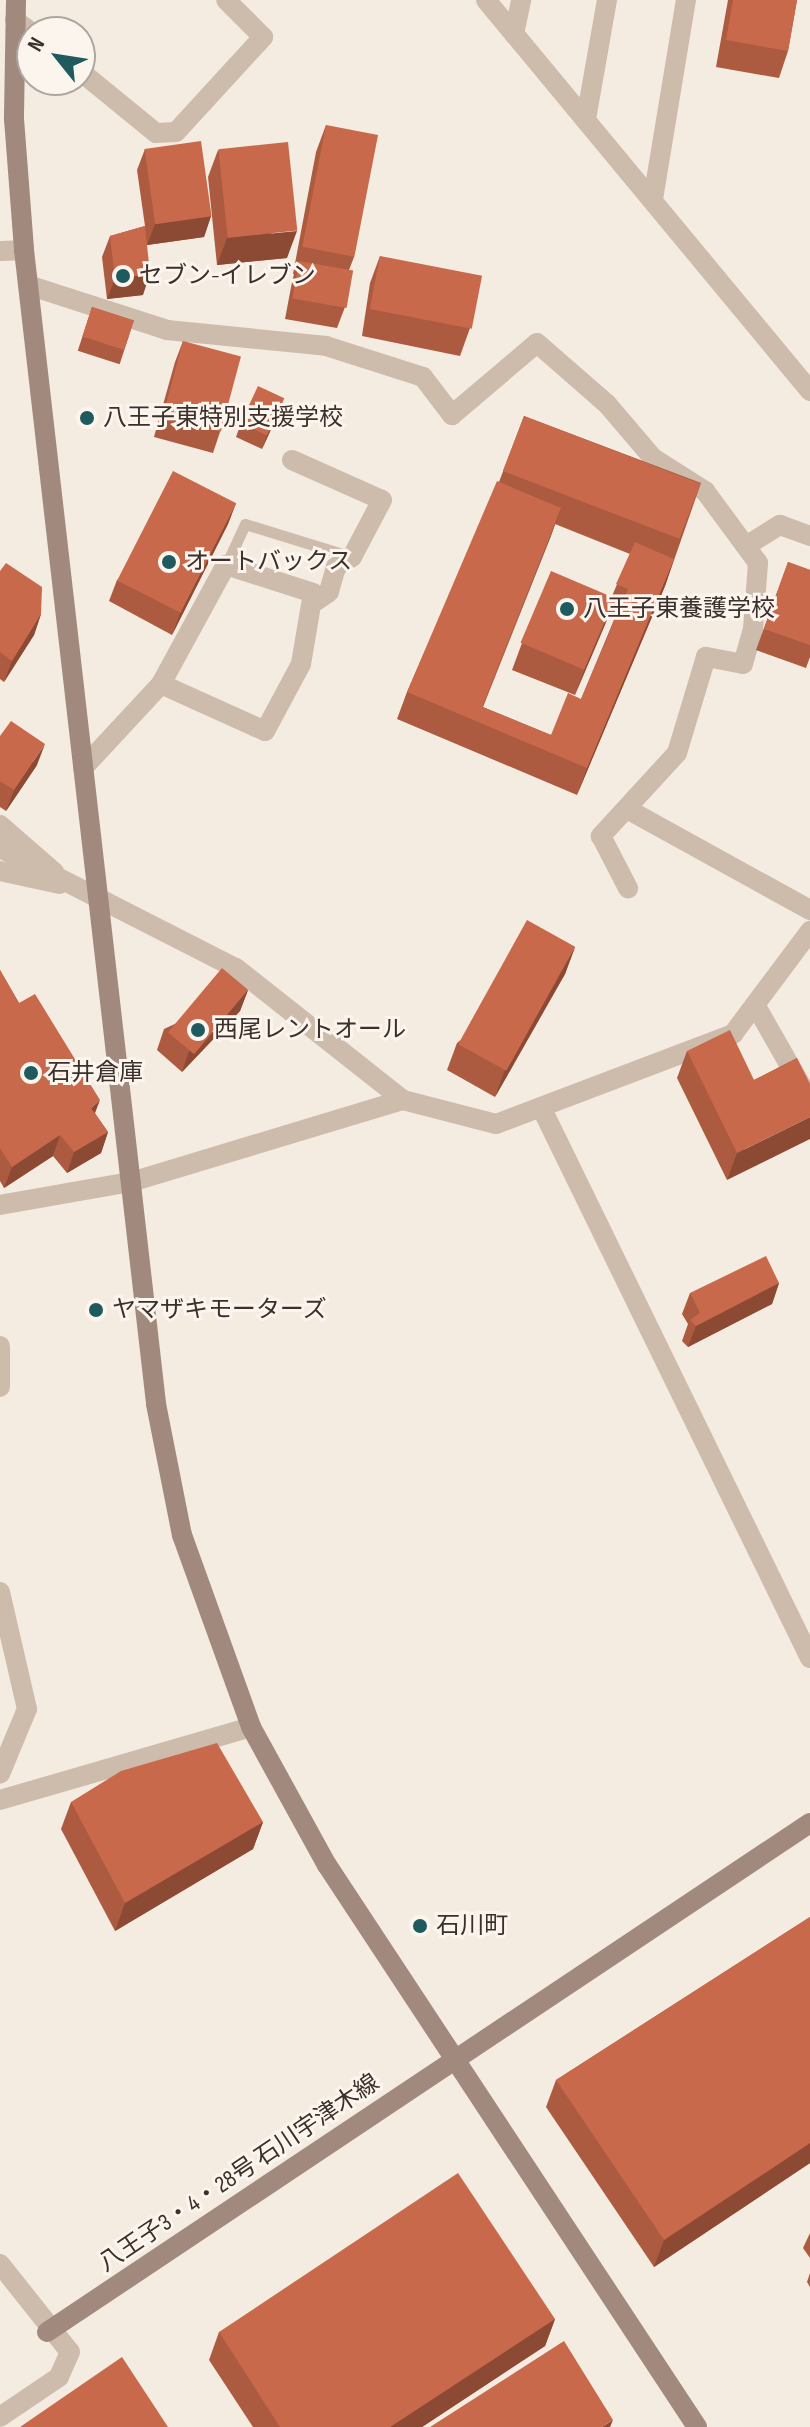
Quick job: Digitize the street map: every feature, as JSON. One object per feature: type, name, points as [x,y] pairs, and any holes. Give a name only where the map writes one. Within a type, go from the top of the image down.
[{"type":"street","points":[[96,84],[156,133],[176,132],[263,37],[226,0]]},
{"type":"street","points":[[486,0],[810,391]]},
{"type":"street","points":[[514,34],[521,0]]},
{"type":"street","points":[[586,119],[607,0]]},
{"type":"street","points":[[653,199],[686,0]]},
{"type":"street","points":[[16,10],[24,250],[97,899],[167,1473],[210,1629],[251,1727],[327,1865],[459,2058],[697,2427]]},
{"type":"street","points":[[0,251],[24,250]]},
{"type":"street","points":[[28,285],[167,330],[326,346],[423,377],[452,415],[537,343],[607,404],[653,458],[705,491],[758,563],[743,664],[706,657],[677,753],[601,836],[628,888]]},
{"type":"street","points":[[292,460],[382,500],[352,557],[336,567],[329,592],[316,601]]},
{"type":"street","points":[[746,546],[780,525],[810,536]]},
{"type":"street","points":[[83,768],[161,684],[226,565],[313,593],[316,601],[301,664],[265,731],[161,684]]},
{"type":"street","points":[[627,809],[810,910]]},
{"type":"street","points":[[0,825],[29,843],[64,884]]},
{"type":"street","points":[[0,848],[64,884],[258,982],[403,1100],[496,1124],[733,1034],[757,1008],[810,931]]},
{"type":"street","points":[[0,871],[32,883],[64,884]]},
{"type":"street","points":[[757,1008],[810,1101]]},
{"type":"street","points":[[0,1205],[131,1182],[403,1100]]},
{"type":"street","points":[[542,1109],[810,1658]]},
{"type":"street","points":[[0,1346],[0,1387]]},
{"type":"street","points":[[0,1592],[27,1709],[0,1774]]},
{"type":"street","points":[[0,1800],[251,1727]]},
{"type":"street","name":"八王子3・4・28号 石川宇津木線","points":[[47,2332],[810,1823]]},
{"type":"street","points":[[0,2264],[47,2332],[70,2352],[59,2377],[0,2417]]},
{"type":"lane","points":[[226,565],[245,524],[352,557]]},
{"type":"building","points":[[733,0],[797,0],[788,51],[726,40]]},
{"type":"building","points":[[326,125],[378,135],[354,257],[302,247]]},
{"type":"building","points":[[201,141],[212,216],[155,224],[145,149]]},
{"type":"building","points":[[288,142],[297,231],[228,238],[218,149]]},
{"type":"building","points":[[145,226],[150,274],[115,279],[110,236]]},
{"type":"building","points":[[380,256],[482,276],[472,329],[370,309]]},
{"type":"building","points":[[299,261],[353,271],[347,308],[292,298]]},
{"type":"building","points":[[92,307],[134,321],[124,350],[82,336]]},
{"type":"building","points":[[183,341],[241,357],[221,432],[163,416]]},
{"type":"building","points":[[258,386],[284,398],[267,435],[241,423]]},
{"type":"building","points":[[524,416],[700,484],[679,539],[503,471]]},
{"type":"building","name":"オートバックス","points":[[173,471],[236,503],[180,613],[117,581]]},
{"type":"building","points":[[497,481],[561,508],[482,707],[551,735],[568,693],[581,699],[628,589],[616,584],[635,542],[674,559],[587,768],[407,692]]},
{"type":"building","points":[[788,562],[810,570],[810,645],[764,629]]},
{"type":"building","points":[[6,563],[42,587],[41,614],[12,661],[0,652],[0,571]]},
{"type":"building","points":[[551,571],[615,598],[584,670],[521,643]]},
{"type":"building","points":[[11,721],[45,744],[14,790],[0,781],[0,736]]},
{"type":"building","points":[[527,920],[575,947],[506,1071],[458,1044]]},
{"type":"building","name":"西尾レントオール","points":[[222,968],[248,990],[194,1054],[168,1032]]},
{"type":"building","name":"石井倉庫","points":[[0,970],[19,1003],[35,994],[100,1100],[91,1108],[108,1132],[74,1152],[60,1135],[12,1167],[0,1148]]},
{"type":"building","points":[[730,1030],[754,1080],[797,1058],[810,1084],[810,1117],[737,1153],[687,1051]]},
{"type":"building","points":[[766,1256],[779,1283],[696,1326],[690,1320],[700,1313],[690,1293]]},
{"type":"building","points":[[217,1743],[263,1822],[125,1903],[71,1802],[121,1771]]},
{"type":"building","points":[[810,1917],[810,2143],[664,2240],[556,2080]]},
{"type":"building","points":[[458,2173],[555,2319],[390,2427],[280,2427],[219,2332]]},
{"type":"building","points":[[564,2341],[613,2420],[602,2427],[430,2427]]},
{"type":"building","points":[[122,2357],[168,2427],[20,2427]]},
{"type":"place","name":"セブン-イレブン","points":[[123,276]]},
{"type":"place","name":"八王子東特別支援学校","points":[[87,418]]},
{"type":"place","name":"オートバックス","points":[[169,562]]},
{"type":"place","name":"八王子東養護学校","points":[[567,609]]},
{"type":"place","name":"西尾レントオール","points":[[198,1030]]},
{"type":"place","name":"石井倉庫","points":[[31,1073]]},
{"type":"place","name":"ヤマザキモーターズ","points":[[96,1310]]},
{"type":"place","name":"石川町","points":[[420,1926]]}]
